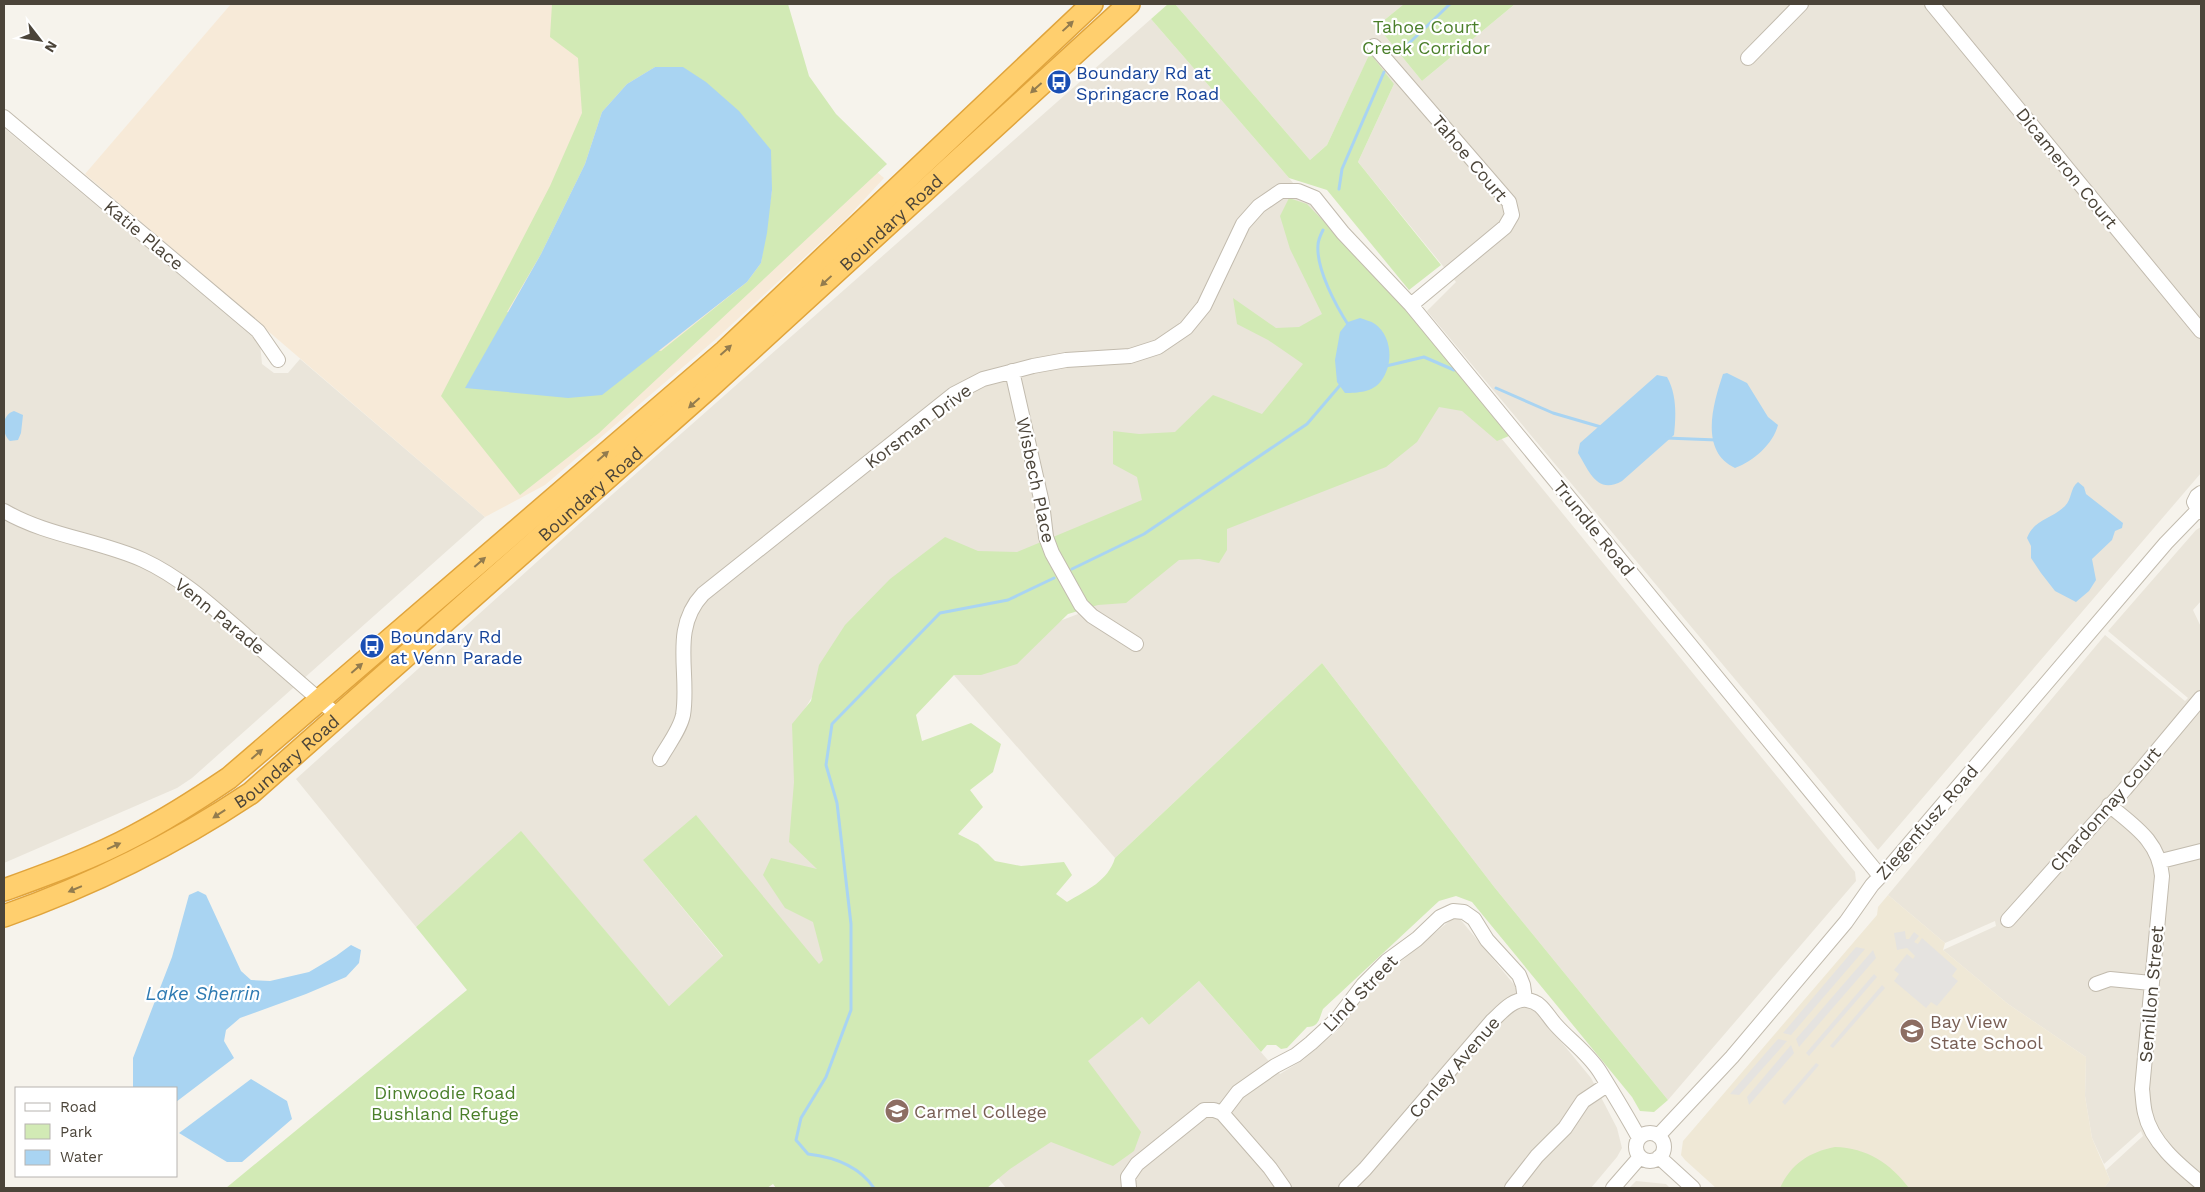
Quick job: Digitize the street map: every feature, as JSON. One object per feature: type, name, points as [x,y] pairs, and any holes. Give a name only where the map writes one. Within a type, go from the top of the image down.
[{"type":"highway","name":"Boundary Road","points":[[4,890],[65,867],[125,841],[184,808],[229,778],[725,351],[1093,4]]},
{"type":"highway","name":"Boundary Road","points":[[4,916],[105,876],[154,852],[211,820],[251,793],[710,388],[1129,4]]},
{"type":"street","points":[[1093,4],[1111,20]]},
{"type":"street","points":[[1748,58],[1801,4]]},
{"type":"street","name":"Dicameron Court","points":[[1932,4],[2201,331]]},
{"type":"street","name":"Tahoe Court","points":[[1374,46],[1509,202],[1512,215],[1505,227],[1411,305]]},
{"type":"street","name":"Katie Place","points":[[4,117],[258,332],[278,360]]},
{"type":"street","name":"Trundle Road","points":[[1298,191],[1315,198],[1343,233],[1411,305],[1880,876]]},
{"type":"street","name":"Korsman Drive","points":[[660,759],[682,718],[686,618],[693,604],[703,594],[954,394],[983,379],[1012,371],[1066,360],[1130,356],[1158,347],[1186,328],[1204,306],[1243,224],[1259,206],[1281,192],[1298,191]]},
{"type":"street","name":"Wisbech Place","points":[[1012,371],[1042,503],[1046,537],[1052,553],[1081,605],[1092,616],[1136,644]]},
{"type":"street","points":[[2199,511],[2195,506],[2195,499],[2201,493]]},
{"type":"street","name":"Venn Parade","points":[[4,511],[38,526],[111,547],[144,561],[178,580],[206,601],[338,716]]},
{"type":"street","name":"Ziegenfusz Road","points":[[1658,1136],[1732,1056],[1846,922],[1880,876],[2166,544],[2199,511]]},
{"type":"street","name":"Chardonnay Court","points":[[2008,920],[2201,698]]},
{"type":"street","points":[[2109,805],[2146,838],[2161,861],[2201,851]]},
{"type":"street","name":"Semillon Street","points":[[2161,861],[2162,876],[2142,1089],[2144,1112],[2149,1127],[2164,1149],[2195,1184]]},
{"type":"street","name":"Lind Street","points":[[1222,1113],[1238,1092],[1275,1066],[1296,1055],[1311,1043],[1336,1019],[1363,985],[1387,961],[1417,939],[1440,916],[1453,911],[1464,912],[1474,919],[1487,940],[1519,975],[1524,984],[1525,999]]},
{"type":"street","points":[[2096,984],[2110,979],[2151,984]]},
{"type":"street","points":[[1525,999],[1536,1002],[1543,1008],[1551,1021],[1586,1054],[1600,1071],[1606,1085],[1639,1138]]},
{"type":"street","name":"Conley Avenue","points":[[1346,1188],[1365,1169],[1492,1022],[1510,1004],[1525,999]]},
{"type":"street","points":[[1512,1188],[1537,1156],[1565,1128],[1583,1101],[1606,1085]]},
{"type":"street","points":[[1129,1188],[1128,1177],[1137,1164],[1204,1110],[1214,1110],[1222,1113],[1270,1168],[1284,1188]]},
{"type":"street","points":[[1647,1134],[1658,1136],[1663,1146],[1659,1157],[1649,1161],[1640,1157],[1636,1148],[1639,1138],[1647,1134]]},
{"type":"street","points":[[1613,1188],[1640,1157]]},
{"type":"street","points":[[1659,1157],[1693,1188]]},
{"type":"shaded area","points":[[231,4],[680,4],[884,178],[845,220],[717,338],[545,485],[485,517],[85,174]]},
{"type":"shaded area","points":[[1175,4],[1404,4],[1377,26],[1422,81],[1515,4],[2201,4],[2201,473],[1878,850],[1427,311],[1456,282],[1358,162],[1394,84],[1370,54],[1327,145],[1310,160]]},
{"type":"shaded area","points":[[1151,19],[1289,178],[1855,872],[1856,881],[1668,1100],[1495,888],[1322,663],[1115,858],[945,665],[1078,614],[1042,557],[835,659],[795,725],[882,921],[824,971],[643,860],[723,957],[669,1006],[521,832],[416,927],[296,779],[580,523]]},
{"type":"shaded area","points":[[4,128],[260,343],[262,364],[274,373],[288,373],[300,359],[485,517],[192,778],[177,788],[4,863]]},
{"type":"shaded area","points":[[2201,527],[2201,601],[2193,610],[2201,627],[2201,1188],[2104,1188],[2110,1180],[2106,1170],[2143,1136],[2141,1131],[2104,1164],[2092,1138],[2085,1096],[2086,1057],[2008,1004],[1943,950],[1996,926],[1995,921],[1945,943],[1888,895],[2105,635],[2185,701],[2188,698],[2108,631],[2196,530]]},
{"type":"shaded area","name":"Bay View State School","points":[[1888,895],[1945,943],[1943,950],[2008,1004],[2086,1057],[2085,1096],[2092,1138],[2110,1180],[2104,1188],[1716,1188],[1681,1155],[1683,1141],[1877,915],[1878,907]]},
{"type":"shaded area","points":[[1453,918],[1460,919],[1591,1078],[1617,1128],[1622,1148],[1617,1157],[1591,1188],[1006,1188],[986,1163],[1087,1061],[1142,1017],[1149,1025],[1199,981],[1280,1074],[1303,1060],[1337,1031],[1375,983]]},
{"type":"shaded area","points":[[1905,931],[1906,939],[1909,939],[1914,932],[1919,936],[1914,942],[1918,944],[1922,938],[1957,969],[1952,976],[1958,981],[1937,1006],[1931,1002],[1926,1008],[1894,981],[1899,974],[1894,970],[1907,954],[1913,959],[1915,956],[1907,948],[1897,950],[1894,933]]},
{"type":"shaded area","points":[[1856,947],[1865,949],[1791,1035],[1783,1033]]},
{"type":"shaded area","points":[[1873,950],[1876,958],[1799,1047],[1796,1039]]},
{"type":"shaded area","points":[[1874,974],[1877,977],[1809,1056],[1806,1053]]},
{"type":"shaded area","points":[[1882,985],[1885,988],[1833,1048],[1830,1046]]},
{"type":"shaded area","points":[[1778,1039],[1787,1041],[1739,1095],[1730,1094]]},
{"type":"shaded area","points":[[1791,1045],[1794,1053],[1749,1105],[1747,1097]]},
{"type":"shaded area","points":[[1816,1063],[1819,1065],[1785,1105],[1782,1102]]},
{"type":"shaded area","points":[[1636,1181],[1666,1184],[1670,1188],[1629,1188]]},
{"type":"green space","points":[[552,4],[788,4],[809,76],[836,114],[887,164],[599,433],[520,495],[441,396],[550,186],[582,113],[578,58],[550,37]],"holes":[[[655,67],[683,68],[772,190],[761,263],[747,282],[661,351],[507,312],[541,254],[585,164],[602,112],[627,84]]]},
{"type":"green space","name":"Tahoe Court Creek Corridor","points":[[1168,4],[1175,4],[1310,160],[1327,145],[1370,53],[1394,84],[1358,162],[1441,265],[1409,290],[1327,190],[1289,178],[1151,19]]},
{"type":"green space","name":"Tahoe Court Creek Corridor","points":[[1404,4],[1515,4],[1422,81],[1377,26]]},
{"type":"green space","name":"Dinwoodie Road Bushland Refuge","points":[[1289,198],[1307,204],[1397,297],[1509,436],[1497,441],[1462,411],[1439,407],[1417,442],[1386,467],[1227,529],[1227,550],[1219,563],[1199,559],[1179,560],[1126,603],[1098,605],[1068,614],[1017,664],[981,675],[954,675],[916,715],[922,741],[971,723],[1001,744],[993,772],[970,790],[983,807],[958,834],[978,844],[995,861],[1021,866],[1064,862],[1072,875],[1056,894],[1067,902],[1102,879],[1112,866],[1115,858],[1322,663],[1495,888],[1668,1100],[1654,1112],[1640,1111],[1632,1097],[1472,902],[1456,896],[1439,901],[1323,1009],[1316,1024],[1307,1027],[1287,1048],[1281,1049],[1276,1045],[1267,1045],[1261,1052],[1199,981],[1149,1025],[1142,1017],[1088,1061],[1141,1132],[1134,1151],[1113,1166],[1051,1142],[1010,1169],[987,1188],[776,1188],[773,1184],[767,1188],[226,1188],[467,990],[416,927],[521,831],[669,1006],[723,956],[643,860],[696,815],[819,964],[823,960],[813,922],[785,908],[763,875],[771,858],[817,869],[789,842],[794,782],[792,724],[811,701],[819,665],[845,625],[890,579],[945,537],[978,551],[1017,552],[1142,500],[1137,477],[1113,464],[1113,431],[1139,434],[1175,432],[1213,395],[1262,414],[1303,364],[1268,340],[1237,324],[1233,298],[1276,328],[1299,327],[1322,314],[1290,249],[1280,216]]},
{"type":"green space","points":[[1835,1147],[1857,1150],[1877,1158],[1894,1171],[1909,1188],[1780,1188],[1790,1172],[1802,1160],[1817,1152]]},
{"type":"water","points":[[655,67],[683,67],[706,82],[739,111],[771,150],[772,190],[761,263],[747,282],[602,395],[568,398],[465,388],[541,254],[585,164],[602,112],[627,84]]},
{"type":"water","points":[[1360,318],[1375,324],[1385,336],[1389,351],[1388,367],[1381,381],[1374,388],[1360,392],[1345,393],[1337,382],[1335,360],[1340,332],[1348,322]]},
{"type":"water","points":[[1727,373],[1747,383],[1768,417],[1778,425],[1772,439],[1762,451],[1749,461],[1735,468],[1724,460],[1717,450],[1713,439],[1713,412],[1723,374]]},
{"type":"water","points":[[1657,375],[1667,377],[1673,391],[1674,435],[1622,481],[1613,485],[1600,483],[1590,473],[1578,453],[1580,443]]},
{"type":"water","points":[[14,411],[23,415],[21,433],[18,440],[10,441],[5,434],[4,424],[7,416]]},
{"type":"water","points":[[2078,482],[2084,487],[2086,494],[2123,523],[2122,528],[2115,531],[2112,540],[2092,559],[2096,580],[2089,591],[2076,602],[2055,591],[2041,573],[2031,558],[2031,546],[2027,538],[2034,527],[2065,506],[2075,484]]},
{"type":"water","name":"Lake Sherrin","points":[[198,891],[206,895],[241,971],[251,980],[270,981],[309,972],[351,945],[361,950],[359,963],[346,977],[240,1018],[226,1030],[224,1041],[234,1058],[178,1100],[178,1087],[133,1087],[133,1058],[172,957],[189,895]]},
{"type":"water","points":[[251,1079],[287,1101],[292,1119],[242,1162],[227,1162],[179,1133]]},
{"type":"waterway","points":[[1403,49],[1450,4]]},
{"type":"waterway","points":[[1339,189],[1342,169],[1384,72]]},
{"type":"waterway","points":[[1323,230],[1318,243],[1320,265],[1333,298],[1349,326]]},
{"type":"waterway","points":[[1386,366],[1424,357],[1454,370]]},
{"type":"waterway","points":[[1072,569],[1144,534],[1307,424],[1342,383]]},
{"type":"waterway","points":[[1496,388],[1553,413],[1601,427]]},
{"type":"waterway","points":[[1666,438],[1717,440]]},
{"type":"waterway","points":[[874,1188],[868,1180],[853,1168],[827,1157],[808,1154],[796,1140],[801,1118],[826,1077],[851,1010],[851,924],[837,803],[826,765],[832,724],[940,613],[1008,600],[1054,578]]},
{"type":"place","name":"Boundary Rd at Springacre Road","points":[[1059,82]]},
{"type":"place","name":"Boundary Rd at Venn Parade","points":[[372,646]]},
{"type":"place","name":"Bay View State School","points":[[1912,1031]]},
{"type":"place","name":"Carmel College","points":[[897,1111]]}]
